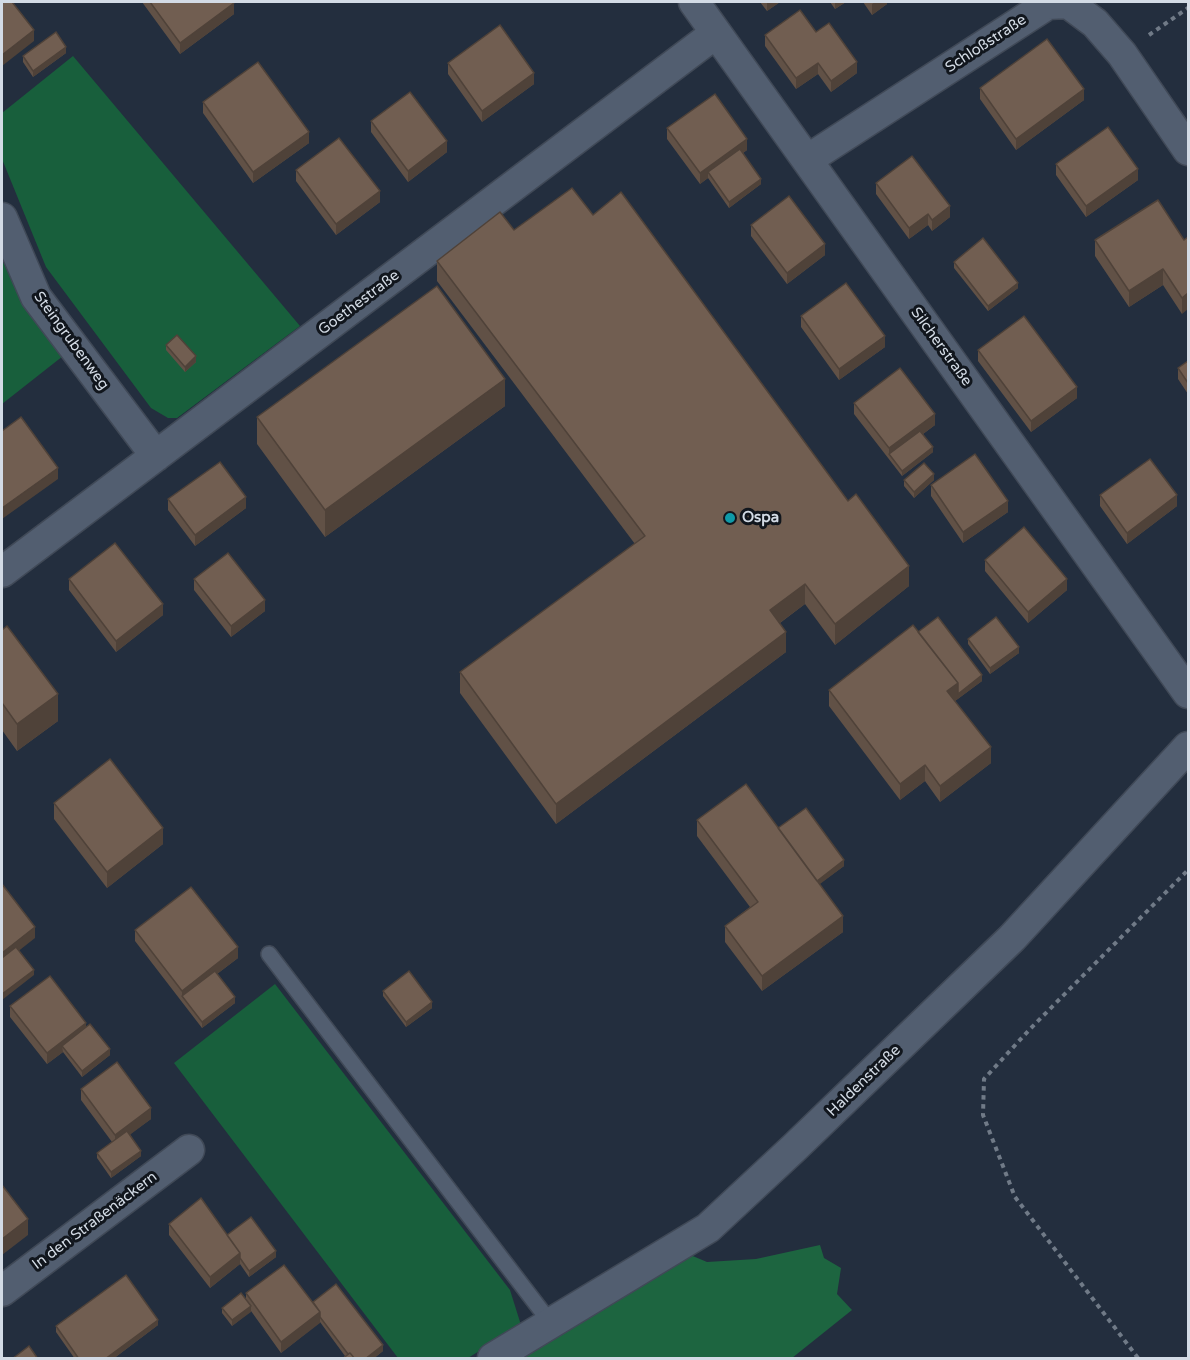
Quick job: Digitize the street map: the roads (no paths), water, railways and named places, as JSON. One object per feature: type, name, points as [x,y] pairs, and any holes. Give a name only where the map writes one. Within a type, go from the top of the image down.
[{"type":"street","name":"Silcherstraße","points":[[694,2],[1188,693]]},
{"type":"street","name":"Schloßstraße","points":[[807,160],[1048,4],[1068,3],[1095,23],[1122,54],[1188,150]]},
{"type":"street","name":"Goethestraße","points":[[2,572],[716,33]]},
{"type":"street","name":"Steingrubenweg","points":[[2,218],[36,297],[156,456]]},
{"type":"street","name":"Haldenstraße","points":[[493,1359],[550,1322],[708,1228],[1012,938],[1188,747]]},
{"type":"street","name":"In den Straßenäckern","points":[[2,1291],[189,1150]]},
{"type":"lane","points":[[269,954],[550,1322]]},
{"type":"place","name":"Ospa","points":[[730,518]]}]
